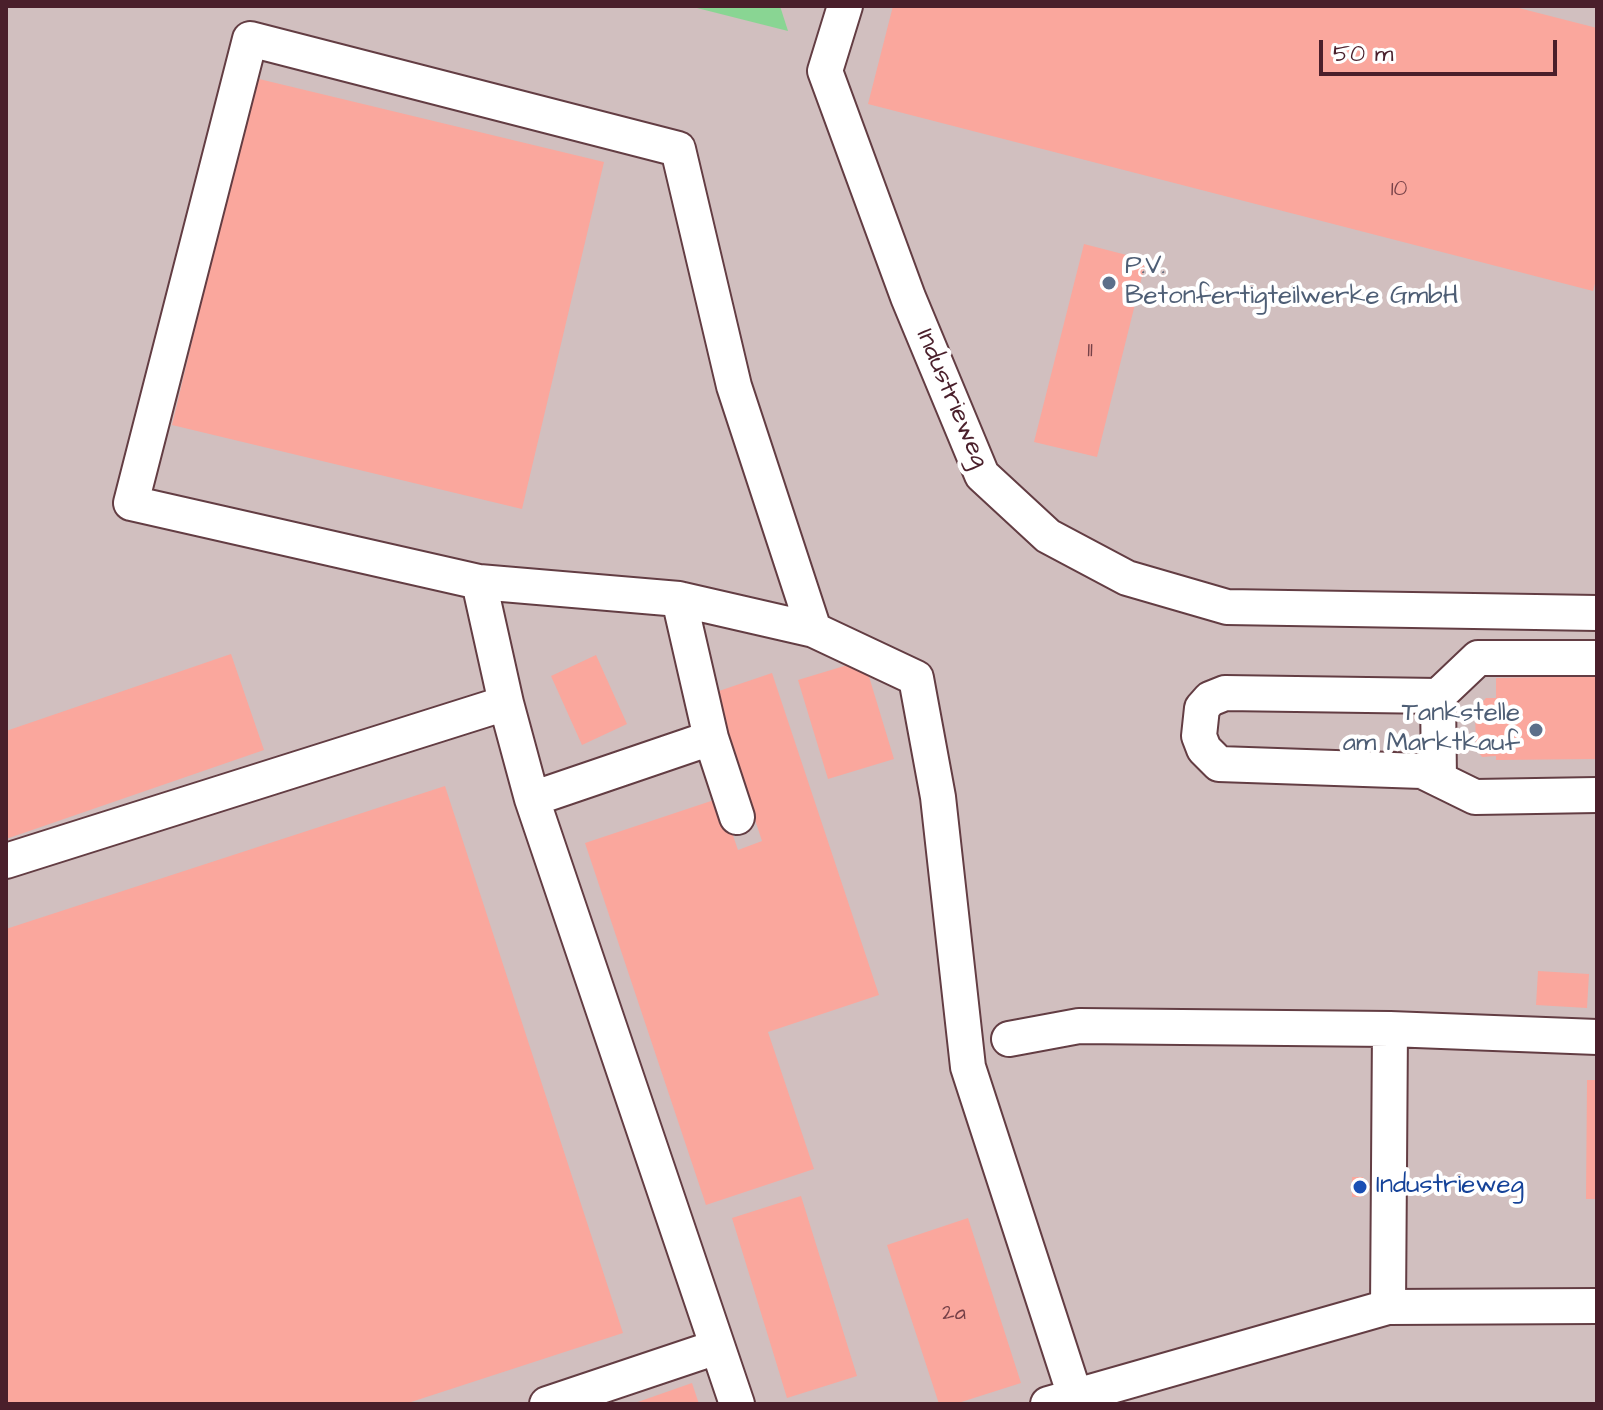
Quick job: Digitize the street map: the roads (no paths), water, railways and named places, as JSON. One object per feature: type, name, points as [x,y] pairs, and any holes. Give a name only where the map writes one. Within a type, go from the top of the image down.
[{"type":"street","name":"Industrieweg","points":[[845,6],[825,71],[908,297],[982,475],[1048,536],[1127,578],[1227,607],[1597,613]]},
{"type":"street","points":[[814,630],[734,386],[678,149],[250,39],[131,503],[479,582],[679,599],[814,630],[916,678],[938,797],[968,1067],[1062,1400],[1388,1307],[1597,1306]]},
{"type":"street","points":[[479,582],[506,703],[532,799],[737,1404]]},
{"type":"street","points":[[679,599],[711,738],[737,817]]},
{"type":"street","points":[[1597,658],[1478,658],[1438,696],[1225,693],[1210,699],[1202,708],[1199,736],[1204,749],[1219,764],[1422,771],[1475,797],[1597,795]]},
{"type":"street","points":[[1438,696],[1439,779]]},
{"type":"street","points":[[6,861],[506,703]]},
{"type":"street","points":[[532,799],[711,738]]},
{"type":"street","points":[[1009,1039],[1079,1026],[1390,1029],[1597,1037]]},
{"type":"street","points":[[1388,1307],[1390,1029]]},
{"type":"street","points":[[547,1404],[717,1347]]},
{"type":"place","name":"P.V. Betonfertigteilwerke GmbH","points":[[1109,283]]},
{"type":"place","name":"Tankstelle am Marktkauf","points":[[1536,730]]},
{"type":"place","name":"Industrieweg","points":[[1360,1187]]}]
